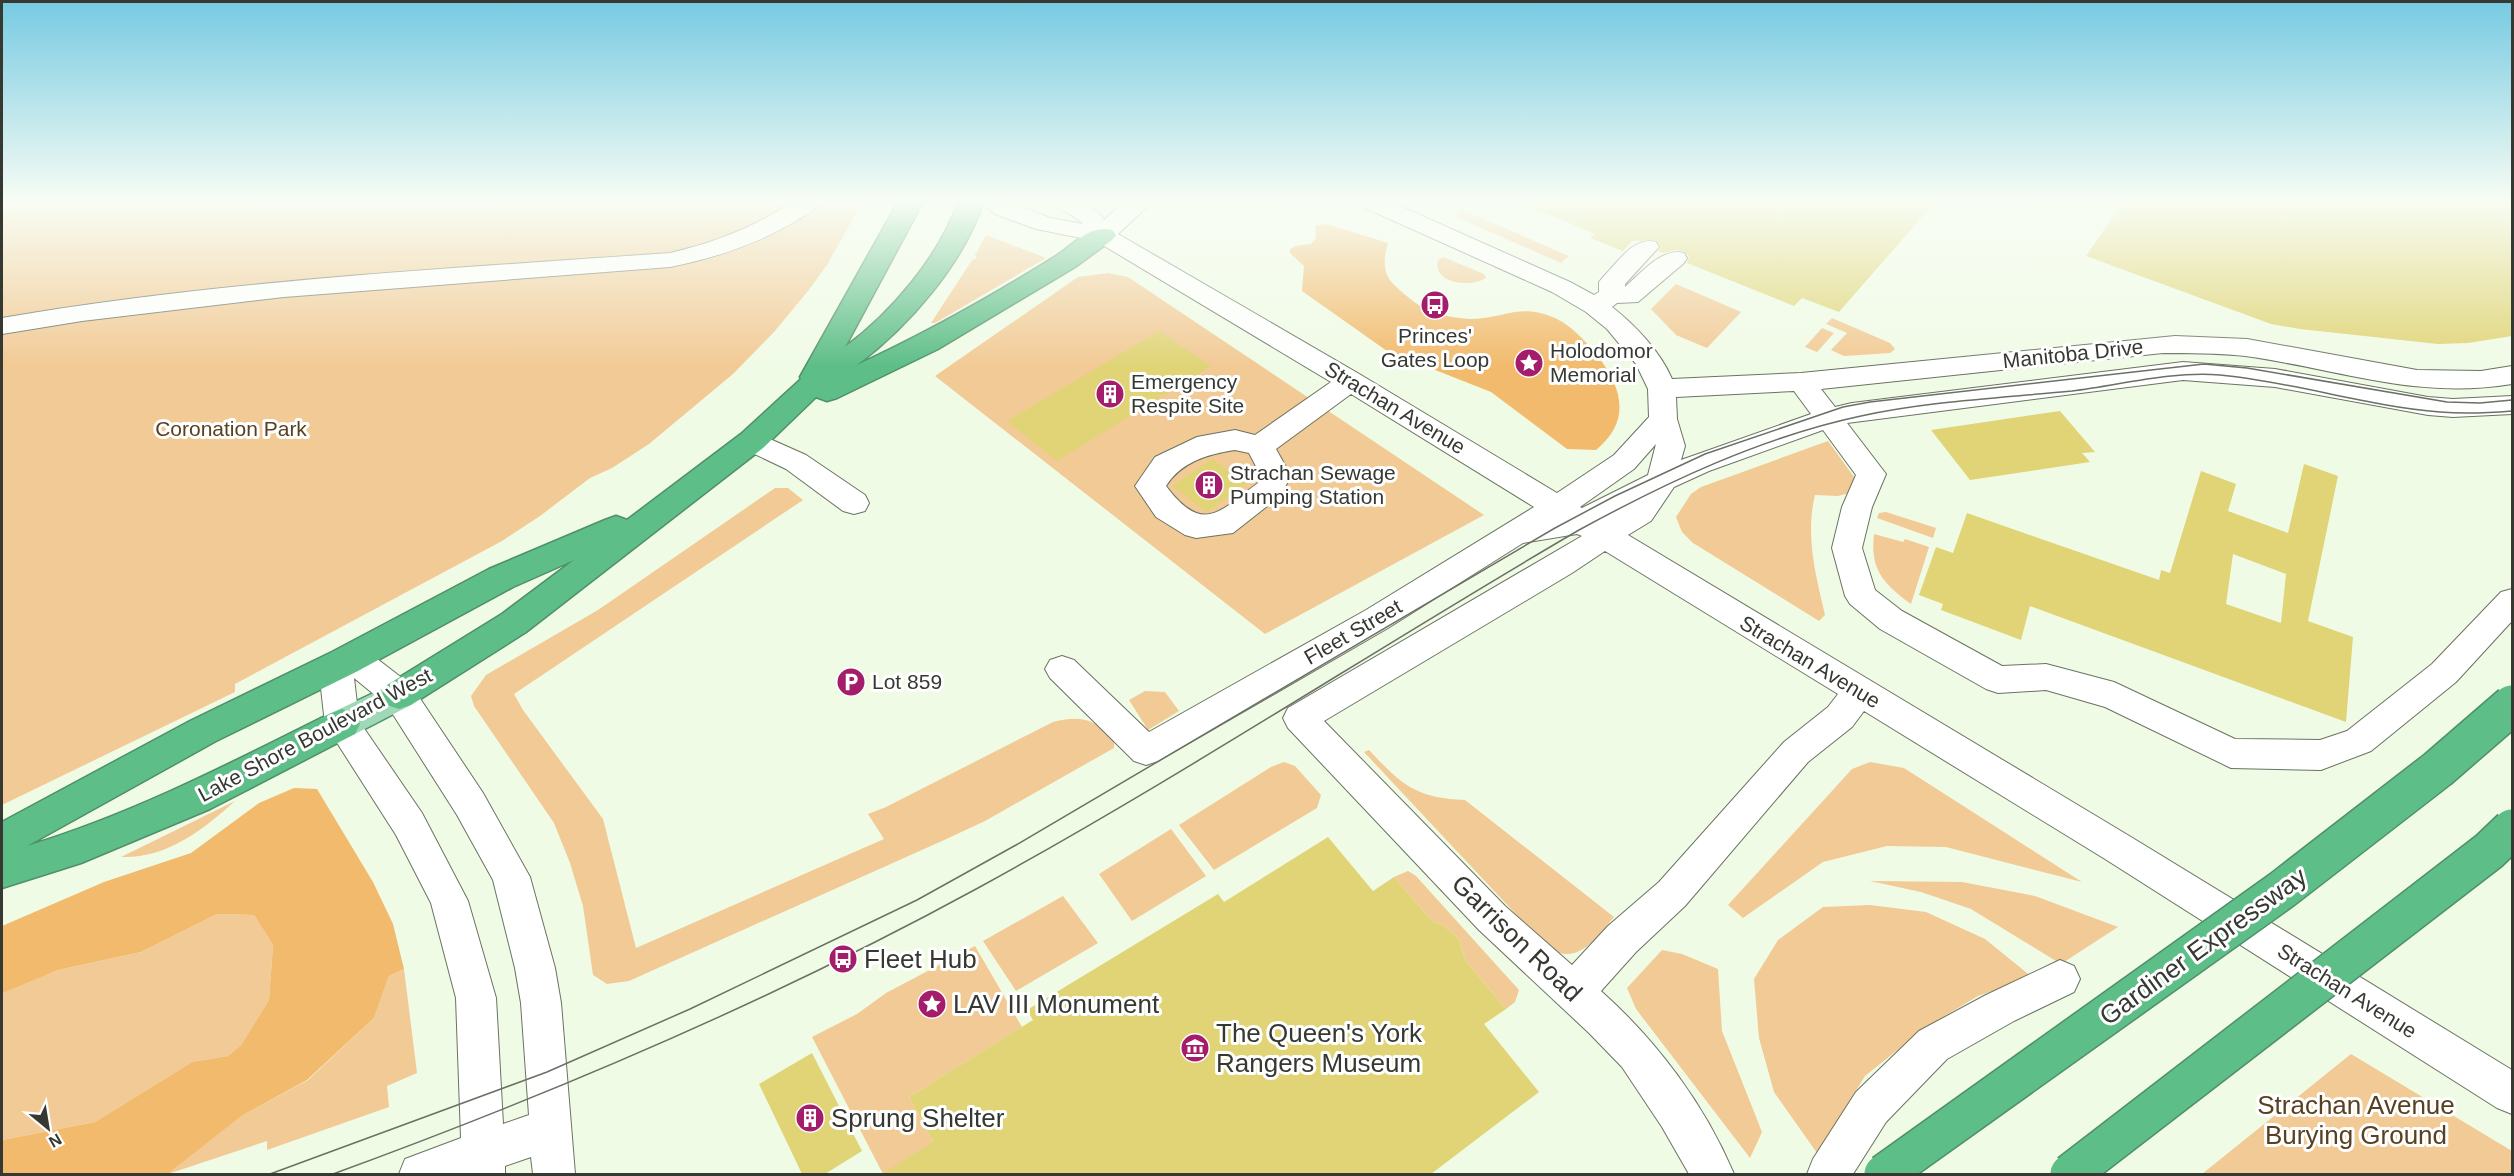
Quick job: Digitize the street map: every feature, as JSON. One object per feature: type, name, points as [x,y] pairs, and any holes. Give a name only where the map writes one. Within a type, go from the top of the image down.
[{"type":"highway","name":"Lake Shore Boulevard West","points":[[808,388],[881,257]]},
{"type":"highway","name":"Lake Shore Boulevard West","points":[[399,695],[514,623],[661,508],[752,441],[808,388],[870,342],[916,294],[943,257]]},
{"type":"highway","points":[[783,413],[928,343],[1072,257]]},
{"type":"highway","name":"Lake Shore Boulevard West","points":[[2,842],[46,815],[203,731],[344,662],[501,578],[661,508]]},
{"type":"highway","name":"Gardiner Expressway","points":[[1884,1174],[2158,979],[2399,802],[2512,705]]},
{"type":"highway","name":"Lake Shore Boulevard West","points":[[2,872],[67,851],[197,798],[342,724]]},
{"type":"highway","points":[[2070,1174],[2489,851],[2512,829]]},
{"type":"main road","name":"Lake Shore Boulevard West","points":[[342,724],[399,695]]},
{"type":"street","points":[[2,326],[82,313],[284,289],[670,260],[683,257]]},
{"type":"street","name":"Strachan Avenue","points":[[1140,257],[1350,381],[2118,848],[2512,1093]]},
{"type":"street","points":[[1494,257],[1561,287],[1603,301],[1629,296],[1675,258]]},
{"type":"street","points":[[1603,301],[1612,282],[1637,257]]},
{"type":"street","points":[[1603,301],[1616,323],[1647,359],[1662,389],[1663,419],[1671,446],[1662,480]]},
{"type":"street","name":"Manitoba Drive","points":[[1662,389],[1802,382],[2163,345],[2206,344],[2256,349],[2412,378],[2463,381],[2512,375]]},
{"type":"street","points":[[1580,522],[1662,480],[1706,462],[1829,418],[1898,405],[2183,371],[2211,370],[2255,375],[2436,407],[2487,408],[2512,405]]},
{"type":"street","points":[[1260,446],[1350,381]]},
{"type":"street","points":[[1802,382],[1871,474],[1857,507],[1847,548],[1861,596],[1891,620],[1998,680],[2046,677],[2114,696],[2231,753],[2321,756],[2359,741],[2444,673],[2512,601]]},
{"type":"street","points":[[1580,522],[1602,479],[1624,462],[1663,419]]},
{"type":"street","points":[[752,441],[796,462],[854,503]]},
{"type":"street","name":"Fleet Street","points":[[1062,669],[1146,751],[1377,619],[1515,533],[1580,522]]},
{"type":"street","name":"Garrison Road","points":[[1580,522],[1300,718],[1492,918],[1603,1019],[1636,1053],[1677,1112],[1712,1174]]},
{"type":"street","points":[[483,1164],[476,998],[448,901],[409,824],[342,724],[337,679],[344,662],[364,666],[399,695],[466,796],[511,877],[535,968],[541,1003],[554,1174]]},
{"type":"street","points":[[1573,993],[1623,939],[1672,894],[1796,752],[1840,717],[1859,692]]},
{"type":"street","points":[[1828,1174],[1871,1107],[1933,1045],[2000,1008],[2060,979]]},
{"type":"street","points":[[420,1174],[483,1164],[551,1129]]},
{"type":"green space","name":"Coronation Park","points":[[2,257],[832,257],[808,291],[774,332],[733,374],[649,444],[612,468],[590,478],[502,541],[235,684],[235,692],[2,805]]},
{"type":"green space","points":[[1443,257],[1484,274],[1486,278],[1471,283],[1454,282],[1447,279],[1438,268],[1438,260]]},
{"type":"green space","points":[[1547,257],[1568,257],[1561,263]]},
{"type":"green space","points":[[977,258],[1046,258],[935,323],[931,323],[972,260]]},
{"type":"green space","points":[[1108,273],[1128,277],[1484,515],[1265,634],[935,376],[1078,277]]},
{"type":"green space","points":[[1676,284],[1741,312],[1707,348],[1676,335],[1651,309]]},
{"type":"green space","points":[[1832,318],[1890,343],[1895,349],[1890,353],[1844,356],[1831,350],[1847,333],[1826,324]]},
{"type":"green space","points":[[1822,328],[1834,333],[1817,352],[1805,347]]},
{"type":"green space","points":[[1828,441],[1854,477],[1850,493],[1838,496],[1815,495],[1811,541],[1825,615],[1819,621],[1693,543],[1682,532],[1676,517],[1691,494],[1701,487]]},
{"type":"green space","points":[[775,488],[788,488],[803,500],[514,694],[523,710],[603,819],[636,948],[884,839],[868,814],[1053,722],[1079,719],[1092,722],[1114,736],[1114,748],[985,821],[629,981],[607,984],[593,975],[583,906],[570,863],[554,823],[474,706],[471,696],[486,675],[598,610]]},
{"type":"green space","points":[[1886,512],[1936,528],[1933,538],[1877,518],[1879,513]]},
{"type":"green space","points":[[1874,534],[1903,542],[1905,539],[1929,547],[1911,604],[1880,575],[1874,557]]},
{"type":"green space","points":[[1145,691],[1165,692],[1179,711],[1148,730],[1129,700]]},
{"type":"green space","points":[[1369,750],[1390,772],[1410,787],[1433,796],[1465,800],[1614,917],[1583,949],[1566,954],[1551,949],[1364,752]]},
{"type":"green space","points":[[1284,762],[1295,766],[1321,795],[1317,808],[1214,870],[1179,825],[1271,767]]},
{"type":"green space","points":[[1870,762],[1904,768],[2082,882],[1946,847],[1887,846],[1823,862],[1743,918],[1728,905],[1852,769]]},
{"type":"green space","points":[[235,801],[183,841],[153,853],[121,857]]},
{"type":"green space","points":[[1171,829],[1206,876],[1132,921],[1099,874]]},
{"type":"green space","points":[[1408,871],[1416,876],[1519,990],[1515,1002],[1506,1009],[1465,960],[1459,939],[1443,925],[1432,921],[1394,877]]},
{"type":"green space","points":[[1870,881],[1962,882],[2035,896],[2118,927],[2061,964],[1971,909],[1921,892]]},
{"type":"green space","points":[[1063,896],[1098,943],[1016,991],[983,941]]},
{"type":"green space","points":[[1870,905],[1926,912],[1985,939],[2032,977],[1978,996],[1925,1028],[1865,1076],[1817,1153],[1774,1092],[1759,1038],[1754,979],[1778,940],[1823,907]]},
{"type":"green space","points":[[217,914],[254,915],[273,945],[269,1000],[241,1045],[228,1056],[192,1062],[95,1122],[2,1140],[2,993],[4,990],[58,970],[141,952]]},
{"type":"green space","points":[[975,946],[1022,1027],[909,1097],[933,1142],[913,1171],[908,1174],[883,1174],[812,1037],[857,1014],[886,993]]},
{"type":"green space","points":[[1662,950],[1682,954],[1718,969],[1722,1031],[1762,1132],[1750,1158],[1636,1009],[1627,988]]},
{"type":"green space","points":[[404,969],[417,1073],[387,1086],[389,1107],[267,1150],[267,1141],[168,1174],[243,1115],[308,1080],[374,1018],[389,976]]},
{"type":"green space","name":"Strachan Avenue Burying Ground","points":[[2351,1054],[2512,1151],[2512,1174],[2202,1174]]},
{"type":"shaded area","points":[[1294,257],[1385,257],[1387,275],[1393,284],[1417,304],[1438,314],[1472,319],[1523,311],[1544,314],[1557,319],[1584,340],[1606,367],[1617,391],[1619,404],[1619,416],[1615,427],[1596,450],[1567,449],[1491,392],[1387,351],[1302,291],[1304,266]]},
{"type":"shaded area","points":[[294,788],[317,789],[373,882],[393,924],[404,969],[389,976],[374,1018],[307,1080],[243,1115],[168,1174],[2,1174],[2,1140],[95,1122],[192,1062],[228,1056],[241,1045],[269,1000],[273,945],[254,915],[217,914],[141,952],[58,970],[2,993],[2,926],[104,882],[191,853],[259,803]]},
{"type":"building","points":[[1689,257],[1887,257],[1839,312],[1802,298],[1794,306],[1687,263]]},
{"type":"building","points":[[2088,257],[2512,257],[2512,336],[2468,343],[2438,344],[2271,324]]},
{"type":"building","name":"Emergency Respite Site","points":[[1159,331],[1211,366],[1057,461],[1007,421]]},
{"type":"building","points":[[2060,411],[2095,452],[2082,453],[2090,462],[1970,480],[1931,430]]},
{"type":"building","name":"Strachan Sewage Pumping Station","points":[[1212,459],[1247,483],[1207,512],[1172,486]]},
{"type":"building","points":[[2304,464],[2338,476],[2308,621],[2353,637],[2346,722],[2030,606],[2021,640],[1941,610],[1943,604],[1919,595],[1936,547],[1953,553],[1967,513],[2159,580],[2161,570],[2170,573],[2201,471],[2236,484],[2228,511],[2288,533]],"holes":[[[2233,554],[2286,574],[2281,623],[2226,604]]]},
{"type":"building","points":[[1328,837],[1373,891],[1394,877],[1432,921],[1443,925],[1459,939],[1465,960],[1506,1009],[1484,1024],[1539,1092],[1431,1174],[882,1174],[933,1142],[909,1097],[1033,1020],[1027,1010],[1218,894],[1224,902]]},
{"type":"building","name":"Sprung Shelter","points":[[812,1053],[862,1151],[825,1174],[802,1174],[759,1084]]},
{"type":"tram line","points":[[270,1174],[547,1072],[690,1009],[917,900],[1016,845],[1555,528],[1615,496],[1705,454],[1843,407],[1870,402],[2204,364],[2247,368],[2447,402],[2480,403],[2512,400]]},
{"type":"tram line","points":[[333,1174],[580,1078],[741,1007],[900,929],[978,888],[1130,801],[1579,530],[1681,478],[1788,436],[1861,416],[1913,407],[2072,391],[2164,377],[2201,374],[2248,378],[2412,409],[2458,413],[2512,411]]},
{"type":"place","name":"Princes' Gates Loop","points":[[1435,305]]},
{"type":"place","name":"Holodomor Memorial","points":[[1529,363]]},
{"type":"place","name":"Emergency Respite Site","points":[[1110,394]]},
{"type":"place","name":"Strachan Sewage Pumping Station","points":[[1209,485]]},
{"type":"place","name":"Lot 859","points":[[851,682]]},
{"type":"place","name":"Fleet Hub","points":[[843,959]]},
{"type":"place","name":"LAV III Monument","points":[[932,1004]]},
{"type":"place","name":"The Queen's York Rangers Museum","points":[[1195,1048]]},
{"type":"place","name":"Sprung Shelter","points":[[810,1118]]}]
